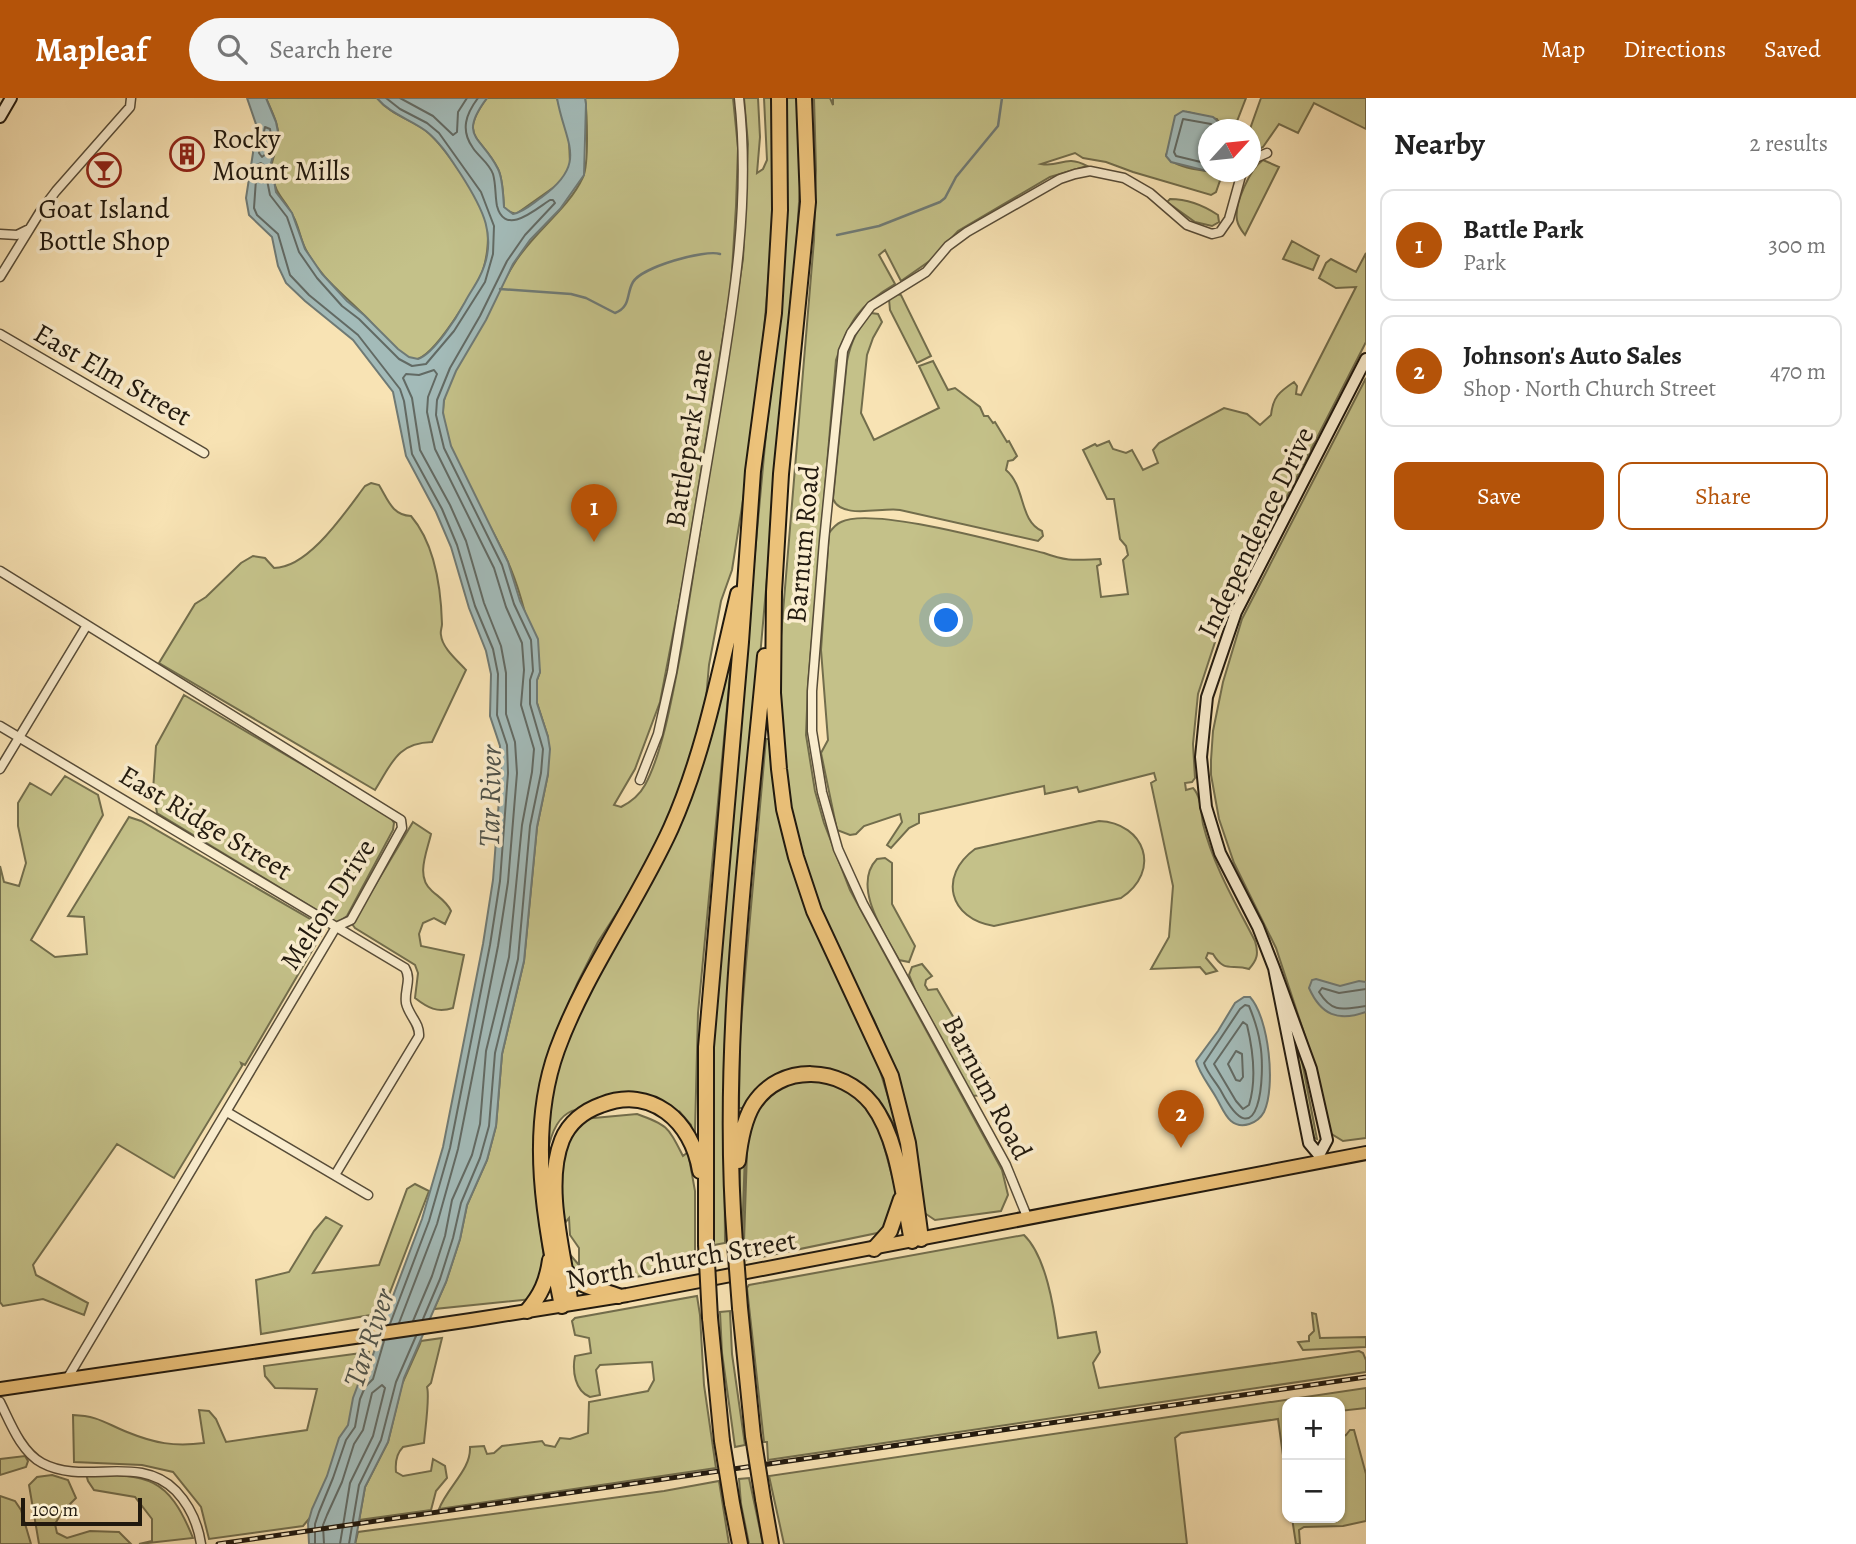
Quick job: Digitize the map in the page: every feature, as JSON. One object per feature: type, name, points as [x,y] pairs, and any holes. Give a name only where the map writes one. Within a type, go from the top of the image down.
[{"type":"highway","points":[[705,1239],[706,1047],[753,471],[774,313],[781,169],[779,98]]},
{"type":"highway","points":[[804,98],[808,202],[781,474],[774,592],[773,693],[785,809],[796,857],[817,918],[891,1076],[908,1143],[917,1240]]},
{"type":"highway","points":[[566,1305],[541,1195],[540,1164],[547,1090],[557,1050],[581,996],[670,830],[690,780],[700,752],[748,552]]},
{"type":"highway","points":[[771,1544],[753,1436],[740,1308],[731,1201],[729,1117],[737,965],[769,616],[774,592]]},
{"type":"highway","points":[[731,1201],[741,1138],[752,1107],[765,1092],[782,1080],[806,1074],[827,1075],[860,1092],[872,1104],[890,1136],[917,1240]]},
{"type":"highway","points":[[566,1305],[566,1271],[553,1181],[563,1139],[572,1124],[586,1112],[605,1103],[631,1098],[648,1101],[664,1110],[680,1125],[699,1164],[722,1441],[740,1544]]},
{"type":"highway","points":[[874,1249],[890,1231],[903,1194]]},
{"type":"highway","points":[[527,1311],[539,1298],[552,1252]]},
{"type":"highway","points":[[566,1271],[579,1284],[618,1296]]},
{"type":"main road","name":"North Church Street","points":[[0,1389],[566,1305],[1028,1219],[1319,1158],[1366,1153]]},
{"type":"street","points":[[0,117],[10,98]]},
{"type":"street","points":[[0,278],[56,191],[130,107],[131,98]]},
{"type":"street","name":"Battlepark Lane","points":[[640,780],[658,734],[672,672],[736,286],[743,159],[739,98]]},
{"type":"street","points":[[1261,155],[1266,153]]},
{"type":"street","name":"Barnum Road","points":[[1028,1219],[1006,1165],[863,904],[838,849],[815,762],[812,691],[825,530],[844,351],[850,333],[870,306],[926,272],[948,246],[967,232],[1060,179],[1090,171],[1125,178],[1150,193],[1187,225],[1212,234],[1220,232],[1229,219],[1239,182]]},
{"type":"street","points":[[0,234],[17,235],[30,228]]},
{"type":"street","name":"East Elm Street","points":[[0,334],[204,453]]},
{"type":"street","name":"Independence Drive","points":[[1274,968],[1258,927],[1220,853],[1206,807],[1201,757],[1207,697],[1236,612],[1366,359]]},
{"type":"street","name":"Melton Drive","points":[[0,571],[401,820],[402,828],[351,920],[336,927],[66,1380]]},
{"type":"street","points":[[0,769],[87,625]]},
{"type":"street","name":"East Ridge Street","points":[[0,726],[405,968],[409,980],[406,1003],[419,1029],[419,1037],[335,1175]]},
{"type":"street","points":[[1274,968],[1309,1143],[1319,1158]]},
{"type":"street","points":[[1274,968],[1311,1069],[1327,1140],[1319,1158]]},
{"type":"street","points":[[226,1112],[368,1195]]},
{"type":"street","points":[[0,1402],[29,1453],[41,1463],[72,1471],[148,1473],[169,1485],[187,1504],[201,1544]]},
{"type":"shaded area","points":[[266,98],[377,98],[433,137],[468,183],[487,223],[485,264],[452,322],[431,349],[421,357],[407,357],[394,347],[312,261],[295,220],[273,181],[272,166],[278,132]]},
{"type":"shaded area","points":[[487,98],[557,98],[569,138],[568,173],[557,185],[516,214],[504,207],[500,173],[473,129],[478,111]]},
{"type":"shaded area","points":[[585,98],[733,98],[738,148],[731,287],[684,577],[660,702],[635,769],[614,805],[625,805],[643,789],[658,754],[668,717],[682,646],[743,259],[748,144],[744,98],[758,98],[760,137],[757,173],[763,169],[767,160],[764,98],[774,98],[775,202],[757,411],[732,570],[721,601],[709,665],[705,711],[680,797],[634,886],[598,942],[558,1029],[535,1179],[543,1270],[532,1299],[434,1309],[446,1282],[460,1239],[467,1205],[487,1160],[496,1126],[502,1054],[524,961],[537,827],[548,774],[548,737],[537,703],[537,680],[540,672],[522,601],[507,560],[450,445],[445,426],[444,401],[454,373],[514,264],[569,200],[583,177],[587,150]]},
{"type":"shaded area","points":[[785,98],[800,98],[801,171],[727,1030],[724,1103],[725,1243],[714,1245],[711,1073],[722,909],[785,229]]},
{"type":"shaded area","points":[[814,98],[830,98],[833,105],[833,98],[1246,98],[1238,119],[1217,119],[1187,112],[1166,155],[1176,164],[1198,169],[1198,182],[1220,182],[1216,192],[1211,195],[1106,162],[1083,158],[1075,153],[1041,164],[1073,161],[1087,166],[1050,177],[958,231],[931,260],[901,281],[885,250],[879,255],[895,284],[872,299],[857,315],[836,360],[808,685],[806,735],[815,791],[824,823],[850,890],[1002,1170],[1008,1195],[1001,1211],[935,1220],[923,1212],[894,1068],[874,1020],[822,920],[800,859],[780,760],[779,660],[814,240]]},
{"type":"shaded area","points":[[1261,98],[1366,98],[1366,129],[1314,103],[1298,133],[1279,124],[1261,148],[1261,119],[1254,119]]},
{"type":"shaded area","points":[[1263,160],[1279,167],[1245,235],[1237,222],[1238,205],[1247,182],[1261,182]]},
{"type":"shaded area","points":[[1170,199],[1201,206],[1218,215],[1219,222],[1212,226],[1195,222],[1167,202]]},
{"type":"shaded area","points":[[1292,241],[1319,256],[1313,270],[1283,259]]},
{"type":"shaded area","points":[[1366,253],[1366,342],[1220,627],[1198,694],[1193,744],[1195,778],[1192,782],[1185,783],[1186,790],[1193,788],[1198,795],[1203,824],[1213,854],[1255,941],[1256,957],[1249,969],[1225,966],[1213,954],[1208,953],[1206,958],[1217,971],[1206,974],[1200,967],[1151,969],[1169,937],[1173,886],[1151,783],[1156,780],[1154,773],[1079,792],[1077,787],[1045,794],[1044,786],[919,814],[919,823],[909,828],[891,848],[887,845],[902,822],[900,814],[864,826],[856,834],[850,835],[837,830],[821,753],[828,740],[821,650],[829,533],[833,528],[841,522],[857,518],[909,522],[1066,559],[1100,559],[1101,564],[1097,566],[1101,597],[1128,594],[1123,560],[1128,555],[1126,546],[1120,539],[1114,499],[1107,499],[1083,450],[1109,441],[1113,449],[1126,453],[1132,450],[1143,470],[1158,463],[1153,450],[1159,443],[1224,408],[1247,414],[1260,425],[1271,415],[1273,404],[1281,392],[1294,382],[1297,386],[1296,394],[1301,395],[1356,287],[1336,288],[1319,278],[1326,263],[1331,259],[1356,272]]},
{"type":"shaded area","points":[[897,294],[901,295],[931,356],[917,363],[890,310],[889,299]]},
{"type":"shaded area","points":[[871,313],[878,314],[882,322],[867,355],[861,413],[874,440],[939,408],[919,366],[933,361],[948,390],[955,388],[980,407],[984,416],[995,422],[1007,442],[1009,441],[1017,456],[1008,461],[1006,470],[1017,485],[1029,520],[1042,531],[1043,536],[1038,541],[900,510],[853,511],[838,505],[833,499],[847,361],[856,335]]},
{"type":"shaded area","points":[[1366,378],[1366,1138],[1343,1141],[1330,1133],[1309,1048],[1276,948],[1234,863],[1219,819],[1211,760],[1213,731],[1223,682],[1242,619]]},
{"type":"shaded area","points":[[371,483],[379,485],[395,510],[411,516],[426,540],[438,581],[442,640],[466,670],[432,742],[411,746],[397,756],[375,790],[159,663],[195,604],[241,563],[253,556],[265,558],[274,568],[287,566],[300,559],[326,536],[365,486]]},
{"type":"shaded area","points":[[733,644],[698,1013],[695,1131],[692,1131],[691,1125],[679,1111],[683,1123],[655,1100],[575,1110],[563,1117],[555,1128],[546,1162],[549,1114],[556,1074],[570,1031],[666,846]]},
{"type":"shaded area","points":[[184,695],[390,816],[394,823],[393,830],[347,916],[338,923],[157,813],[153,791],[156,746]]},
{"type":"shaded area","points":[[766,739],[771,739],[782,819],[873,1048],[896,1123],[893,1123],[875,1098],[855,1084],[802,1070],[747,1108],[739,1108],[740,1036]]},
{"type":"shaded area","points":[[65,776],[98,795],[103,815],[31,940],[55,957],[87,954],[84,917],[68,916],[129,817],[141,821],[317,923],[323,932],[245,1065],[241,1063],[242,1066],[174,1178],[117,1144],[33,1265],[36,1275],[88,1303],[84,1315],[43,1299],[3,1306],[0,1302],[0,866],[4,882],[19,886],[26,863],[18,826],[18,803],[30,783],[51,795]]},
{"type":"shaded area","points":[[1099,821],[1128,830],[1143,850],[1141,875],[1134,887],[1121,898],[994,926],[979,922],[958,906],[953,883],[956,871],[975,849]]},
{"type":"shaded area","points":[[413,822],[431,834],[424,864],[424,879],[451,911],[445,924],[434,918],[423,923],[419,934],[421,946],[464,955],[453,1008],[433,1009],[415,998],[418,973],[415,965],[352,924]]},
{"type":"shaded area","points":[[885,858],[892,863],[892,904],[915,946],[909,962],[899,960],[879,924],[869,896],[870,870],[877,859]]},
{"type":"shaded area","points":[[922,964],[932,976],[926,980],[925,985],[928,990],[937,989],[994,1087],[984,1095],[972,1096],[916,992],[909,975],[912,967]]},
{"type":"shaded area","points":[[1299,1053],[1301,1056],[1317,1139],[1314,1138]]},
{"type":"shaded area","points":[[816,1078],[843,1086],[866,1107],[878,1124],[895,1187],[896,1204],[882,1232],[747,1260],[744,1242],[747,1152],[742,1239],[740,1199],[741,1156],[745,1135],[764,1100],[779,1087],[793,1081]]},
{"type":"shaded area","points":[[637,1114],[661,1124],[674,1139],[683,1156],[688,1152],[695,1191],[695,1268],[596,1283],[574,1276],[566,1250],[579,1265],[579,1248],[570,1235],[569,1218],[564,1224],[558,1194],[563,1148],[583,1119]]},
{"type":"shaded area","points":[[415,1184],[429,1191],[382,1313],[261,1334],[256,1280],[289,1272],[314,1231],[326,1217],[342,1226],[313,1273],[379,1265],[407,1189]]},
{"type":"shaded area","points":[[1024,1235],[1032,1244],[1043,1269],[1058,1338],[1096,1332],[1100,1352],[1093,1363],[1099,1388],[1359,1351],[1366,1360],[1366,1372],[768,1460],[747,1288],[749,1285]]},
{"type":"shaded area","points":[[697,1296],[704,1385],[716,1468],[439,1509],[467,1463],[470,1447],[484,1446],[487,1454],[494,1453],[502,1446],[542,1441],[545,1445],[555,1447],[560,1438],[570,1439],[588,1433],[589,1402],[648,1391],[654,1380],[652,1362],[600,1365],[596,1370],[600,1395],[590,1397],[581,1390],[574,1374],[575,1356],[591,1353],[589,1338],[575,1335],[572,1321],[575,1318]]},
{"type":"shaded area","points":[[730,1311],[732,1354],[745,1445],[735,1447],[722,1353],[720,1312]]},
{"type":"shaded area","points":[[1312,1313],[1316,1314],[1320,1338],[1366,1337],[1366,1347],[1303,1350],[1298,1342],[1309,1341],[1309,1336],[1314,1331]]},
{"type":"shaded area","points":[[442,1338],[431,1383],[427,1387],[424,1443],[403,1447],[397,1455],[396,1472],[403,1476],[431,1471],[433,1459],[445,1466],[447,1478],[436,1491],[431,1510],[359,1520],[365,1487],[388,1442],[402,1384],[421,1341]]},
{"type":"shaded area","points":[[369,1352],[352,1421],[320,1506],[303,1526],[209,1539],[201,1507],[173,1472],[142,1465],[74,1462],[73,1415],[95,1418],[146,1439],[174,1444],[204,1443],[199,1410],[209,1411],[216,1419],[226,1442],[307,1430],[317,1389],[275,1388],[265,1376],[264,1366]]},
{"type":"shaded area","points":[[1366,1388],[1366,1408],[1345,1410],[1345,1397],[1305,1397]]},
{"type":"shaded area","points":[[1282,1400],[1282,1448],[1278,1419],[1181,1433],[1175,1438],[1187,1544],[784,1544],[769,1476]]},
{"type":"shaded area","points":[[1350,1430],[1354,1430],[1366,1474],[1366,1521],[1343,1526],[1304,1527],[1299,1530],[1300,1544],[1296,1544],[1293,1523],[1345,1523],[1346,1435]]},
{"type":"shaded area","points":[[25,1456],[28,1461],[26,1467],[0,1475],[0,1459]]},
{"type":"shaded area","points":[[86,1474],[141,1478],[153,1483],[165,1491],[174,1502],[193,1538],[139,1544],[152,1541],[152,1519],[135,1497],[94,1490]]},
{"type":"shaded area","points":[[52,1475],[68,1480],[76,1498],[55,1524],[57,1533],[67,1538],[90,1531],[119,1532],[131,1544],[39,1544],[29,1485],[37,1477]]},
{"type":"shaded area","points":[[749,1478],[763,1544],[749,1544],[739,1479]]},
{"type":"shaded area","points":[[719,1481],[729,1544],[355,1544],[358,1532],[664,1491]]},
{"type":"shaded area","points":[[0,1496],[15,1501],[21,1510],[31,1544],[0,1544]]},
{"type":"water","points":[[247,98],[266,98],[276,122],[279,137],[271,163],[276,192],[292,213],[305,249],[322,274],[347,301],[398,349],[409,357],[418,359],[431,350],[445,334],[477,281],[488,250],[486,223],[475,198],[440,145],[426,131],[388,108],[377,98],[487,98],[478,111],[473,129],[498,169],[504,207],[513,214],[528,207],[556,185],[570,162],[568,140],[557,98],[585,98],[586,104],[584,175],[560,209],[530,240],[513,264],[486,320],[456,371],[444,400],[443,413],[451,446],[508,562],[520,601],[538,639],[540,672],[537,680],[537,703],[550,749],[548,774],[537,827],[524,961],[502,1054],[496,1126],[487,1160],[467,1205],[460,1239],[446,1282],[404,1378],[388,1442],[365,1487],[355,1544],[309,1544],[308,1523],[339,1438],[348,1425],[359,1382],[366,1377],[422,1219],[443,1147],[493,880],[501,773],[500,746],[490,716],[491,674],[486,651],[469,608],[451,547],[406,456],[393,392],[353,340],[286,283],[278,266],[272,237],[249,215],[246,198],[257,127]]},
{"type":"water","points":[[1183,111],[1215,119],[1198,119],[1198,169],[1171,162],[1166,156],[1175,116]]},
{"type":"water","points":[[1312,980],[1340,986],[1366,982],[1366,1012],[1339,1016],[1325,1010],[1309,988]]},
{"type":"water","points":[[1244,997],[1250,997],[1262,1020],[1269,1053],[1270,1086],[1268,1101],[1261,1116],[1254,1122],[1240,1125],[1227,1116],[1196,1061],[1235,1003]]},
{"type":"waterway","points":[[837,235],[879,226],[945,198],[956,177],[998,126],[1002,98]]},
{"type":"waterway","points":[[500,289],[571,294],[586,298],[615,313],[626,304],[633,282],[639,276],[661,265],[688,257],[720,254]]},
{"type":"railway","points":[[218,1544],[1366,1377]]},
{"type":"place","name":"Rocky Mount Mills","points":[[187,154]]},
{"type":"place","name":"Goat Island Bottle Shop","points":[[104,170]]},
{"type":"place","name":"Battle Park","points":[[594,542]]},
{"type":"place","name":"Johnson's Auto Sales","points":[[1181,1148]]},
{"type":"water label","name":"Tar River","points":[[490,796]]},
{"type":"water label","name":"Tar River","points":[[369,1338]]}]
